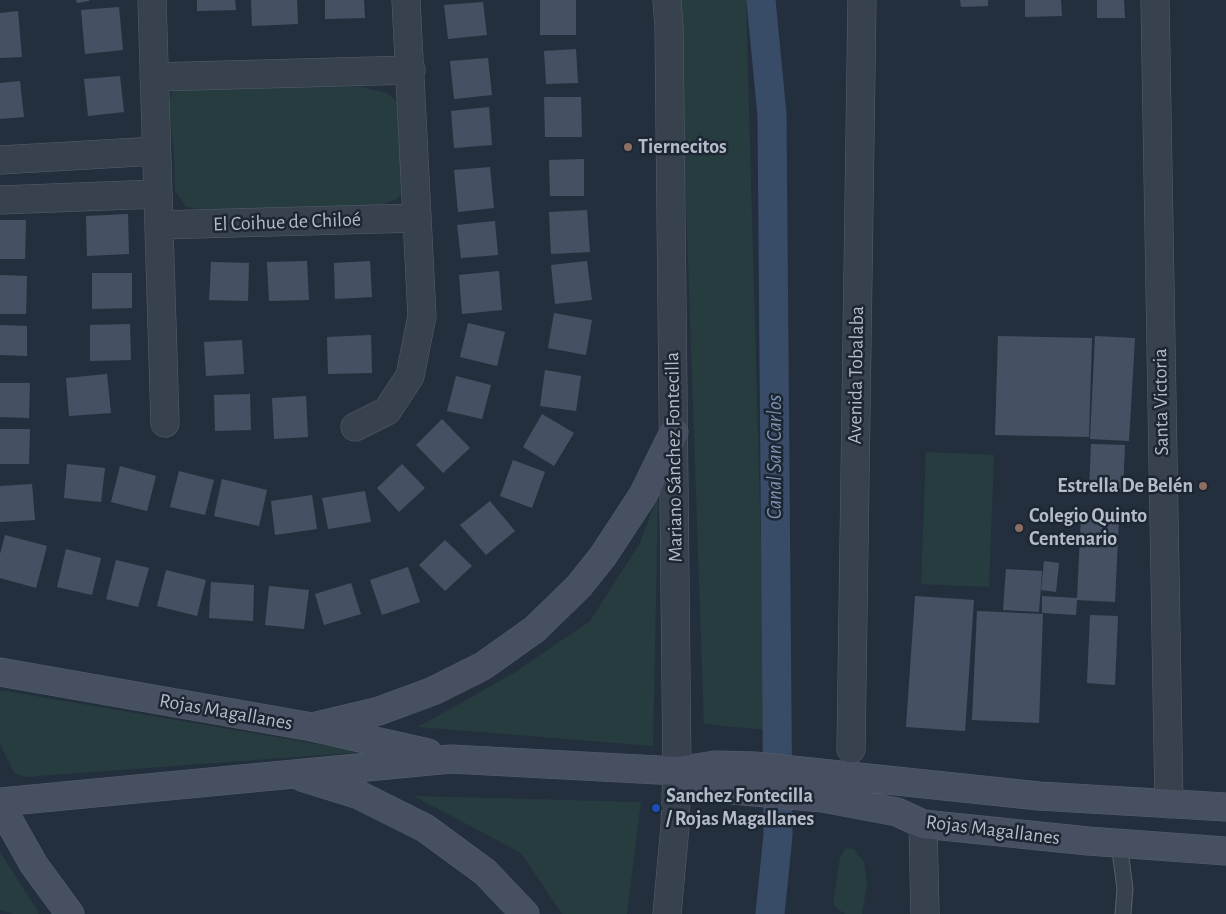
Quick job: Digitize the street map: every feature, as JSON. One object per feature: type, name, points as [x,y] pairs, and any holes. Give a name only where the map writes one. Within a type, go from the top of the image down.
[{"type":"street","points":[[152,0],[165,423]]},
{"type":"street","points":[[355,427],[387,411],[410,376],[422,316],[406,0]]},
{"type":"street","name":"Mariano Sánchez Fontecilla","points":[[667,0],[669,27],[677,771],[676,826],[667,914]]},
{"type":"street","name":"Avenida Tobalaba","points":[[851,749],[862,0]]},
{"type":"street","name":"Santa Victoria","points":[[1155,0],[1169,804]]},
{"type":"street","points":[[154,77],[411,70]]},
{"type":"street","points":[[0,160],[156,151]]},
{"type":"street","points":[[0,200],[158,194]]},
{"type":"street","name":"El Coihue de Chiloé","points":[[159,225],[416,218]]},
{"type":"street","points":[[312,727],[379,711],[433,691],[483,666],[535,629],[579,586],[603,556],[643,495],[674,432]]},
{"type":"street","name":"Rojas Magallanes","points":[[0,672],[312,727],[451,758]]},
{"type":"street","name":"Rojas Magallanes","points":[[0,803],[451,758],[677,771],[710,788],[751,779],[815,786],[953,787],[1040,796],[1226,807]]},
{"type":"street","points":[[288,774],[359,795],[425,828],[485,872],[525,914]]},
{"type":"street","name":"Rojas Magallanes","points":[[815,786],[897,812],[923,824],[1046,837],[1226,850]]},
{"type":"street","points":[[925,914],[923,824],[953,787]]},
{"type":"street","points":[[1040,796],[1034,806],[1034,818],[1038,828],[1046,837]]},
{"type":"street","points":[[0,803],[34,865],[70,914]]},
{"type":"lane","points":[[1119,843],[1125,889],[1123,914]]},
{"type":"green space","points":[[679,0],[746,0],[766,730],[704,724]]},
{"type":"green space","points":[[206,80],[361,87],[387,93],[402,107],[407,188],[397,199],[375,207],[221,211],[186,207],[175,191],[174,154],[169,105],[172,92],[185,81]]},
{"type":"green space","points":[[926,452],[994,455],[989,587],[921,584]]},
{"type":"green space","points":[[658,495],[653,746],[418,727],[514,673],[590,621],[640,543]]},
{"type":"green space","points":[[0,690],[364,752],[25,777],[14,773],[0,744]]},
{"type":"green space","points":[[414,796],[641,802],[627,914],[562,914],[521,853]]},
{"type":"green space","points":[[846,848],[854,849],[864,862],[867,883],[862,914],[845,914],[834,906],[840,857]]},
{"type":"green space","points":[[0,852],[38,914],[14,914],[0,910]]},
{"type":"building","points":[[76,0],[89,0],[89,1],[77,3]]},
{"type":"building","points":[[197,0],[235,0],[236,10],[197,11]]},
{"type":"building","points":[[251,0],[297,0],[298,24],[252,26]]},
{"type":"building","points":[[325,0],[364,0],[365,18],[325,19]]},
{"type":"building","points":[[540,0],[576,0],[576,35],[540,35]]},
{"type":"building","points":[[960,0],[988,0],[988,6],[961,7]]},
{"type":"building","points":[[1025,0],[1061,0],[1062,16],[1025,17]]},
{"type":"building","points":[[1097,0],[1124,0],[1125,18],[1097,18]]},
{"type":"building","points":[[483,2],[487,35],[448,39],[444,5]]},
{"type":"building","points":[[119,7],[123,50],[85,54],[81,10]]},
{"type":"building","points":[[18,11],[22,57],[0,58],[0,13]]},
{"type":"building","points":[[576,49],[578,83],[546,84],[544,51]]},
{"type":"building","points":[[488,58],[492,95],[454,99],[450,61]]},
{"type":"building","points":[[120,76],[124,112],[88,116],[84,79]]},
{"type":"building","points":[[20,81],[24,117],[0,119],[0,83]]},
{"type":"building","points":[[544,97],[581,97],[582,137],[545,137]]},
{"type":"building","points":[[489,107],[492,145],[454,148],[451,111]]},
{"type":"building","points":[[584,159],[584,196],[550,196],[549,160]]},
{"type":"building","points":[[490,167],[494,208],[458,212],[454,170]]},
{"type":"building","points":[[587,210],[590,252],[551,254],[549,212]]},
{"type":"building","points":[[128,214],[129,254],[87,256],[86,216]]},
{"type":"building","points":[[0,220],[26,220],[25,259],[0,259]]},
{"type":"building","points":[[495,221],[498,255],[461,258],[457,225]]},
{"type":"building","points":[[307,261],[309,300],[269,301],[267,262]]},
{"type":"building","points":[[370,261],[372,297],[335,299],[334,263]]},
{"type":"building","points":[[587,261],[592,300],[555,304],[551,265]]},
{"type":"building","points":[[211,262],[249,263],[248,301],[209,300]]},
{"type":"building","points":[[499,271],[502,310],[462,314],[459,275]]},
{"type":"building","points":[[92,273],[132,273],[132,308],[92,309]]},
{"type":"building","points":[[0,275],[27,276],[26,314],[0,314]]},
{"type":"building","points":[[554,313],[592,320],[586,355],[548,348]]},
{"type":"building","points":[[468,323],[505,332],[497,366],[460,357]]},
{"type":"building","points":[[130,324],[131,360],[90,361],[90,325]]},
{"type":"building","points":[[0,325],[27,326],[27,356],[0,355]]},
{"type":"building","points":[[371,335],[372,373],[328,374],[327,337]]},
{"type":"building","points":[[998,336],[1092,338],[1089,437],[995,435]]},
{"type":"building","points":[[1095,336],[1135,338],[1129,441],[1090,439]]},
{"type":"building","points":[[242,340],[244,374],[206,376],[204,342]]},
{"type":"building","points":[[545,370],[581,376],[576,411],[540,406]]},
{"type":"building","points":[[107,374],[111,413],[69,416],[66,378]]},
{"type":"building","points":[[456,376],[491,385],[482,419],[447,411]]},
{"type":"building","points":[[0,383],[30,383],[29,418],[0,417]]},
{"type":"building","points":[[250,394],[251,430],[215,431],[214,395]]},
{"type":"building","points":[[306,396],[308,437],[274,439],[272,398]]},
{"type":"building","points":[[542,414],[574,433],[554,466],[523,447]]},
{"type":"building","points":[[442,419],[470,448],[443,473],[416,445]]},
{"type":"building","points":[[0,429],[30,429],[29,464],[0,464]]},
{"type":"building","points":[[1091,444],[1125,445],[1123,492],[1089,491]]},
{"type":"building","points":[[513,460],[545,472],[532,508],[500,496]]},
{"type":"building","points":[[67,464],[105,468],[101,502],[64,498]]},
{"type":"building","points":[[402,464],[425,488],[399,512],[377,488]]},
{"type":"building","points":[[120,466],[156,476],[147,511],[111,502]]},
{"type":"building","points":[[179,471],[214,480],[205,515],[170,507]]},
{"type":"building","points":[[222,479],[267,490],[259,526],[214,516]]},
{"type":"building","points":[[32,484],[35,520],[0,522],[0,486]]},
{"type":"building","points":[[365,491],[371,522],[328,529],[322,498]]},
{"type":"building","points":[[312,495],[317,529],[275,535],[271,501]]},
{"type":"building","points":[[490,501],[515,531],[486,555],[460,525]]},
{"type":"building","points":[[1081,516],[1119,518],[1115,602],[1077,600],[1076,615],[1042,613],[1042,596],[1077,598]]},
{"type":"building","points":[[5,535],[47,546],[36,588],[0,578],[0,554]]},
{"type":"building","points":[[445,540],[472,566],[445,591],[419,565]]},
{"type":"building","points":[[66,549],[101,558],[92,595],[57,587]]},
{"type":"building","points":[[116,560],[149,568],[138,607],[106,599]]},
{"type":"building","points":[[1044,561],[1059,563],[1056,592],[1041,590]]},
{"type":"building","points":[[408,567],[420,602],[382,615],[370,580]]},
{"type":"building","points":[[1006,569],[1042,571],[1039,612],[1003,610]]},
{"type":"building","points":[[166,570],[206,580],[197,616],[157,606]]},
{"type":"building","points":[[211,582],[254,585],[253,621],[209,618]]},
{"type":"building","points":[[351,583],[361,614],[324,625],[315,594]]},
{"type":"building","points":[[269,586],[309,590],[304,629],[265,625]]},
{"type":"building","points":[[915,596],[974,600],[965,731],[906,727]]},
{"type":"building","points":[[977,611],[1043,614],[1039,723],[972,720]]},
{"type":"building","points":[[1090,615],[1118,616],[1115,685],[1087,683]]},
{"type":"waterway","name":"Canal San Carlos","points":[[761,0],[772,115],[778,835],[770,914]]},
{"type":"place","name":"Tiernecitos","points":[[628,147]]},
{"type":"place","name":"Estrella De Belén","points":[[1203,486]]},
{"type":"place","name":"Colegio Quinto Centenario","points":[[1019,528]]},
{"type":"place","name":"Sanchez Fontecilla / Rojas Magallanes","points":[[656,808]]}]
